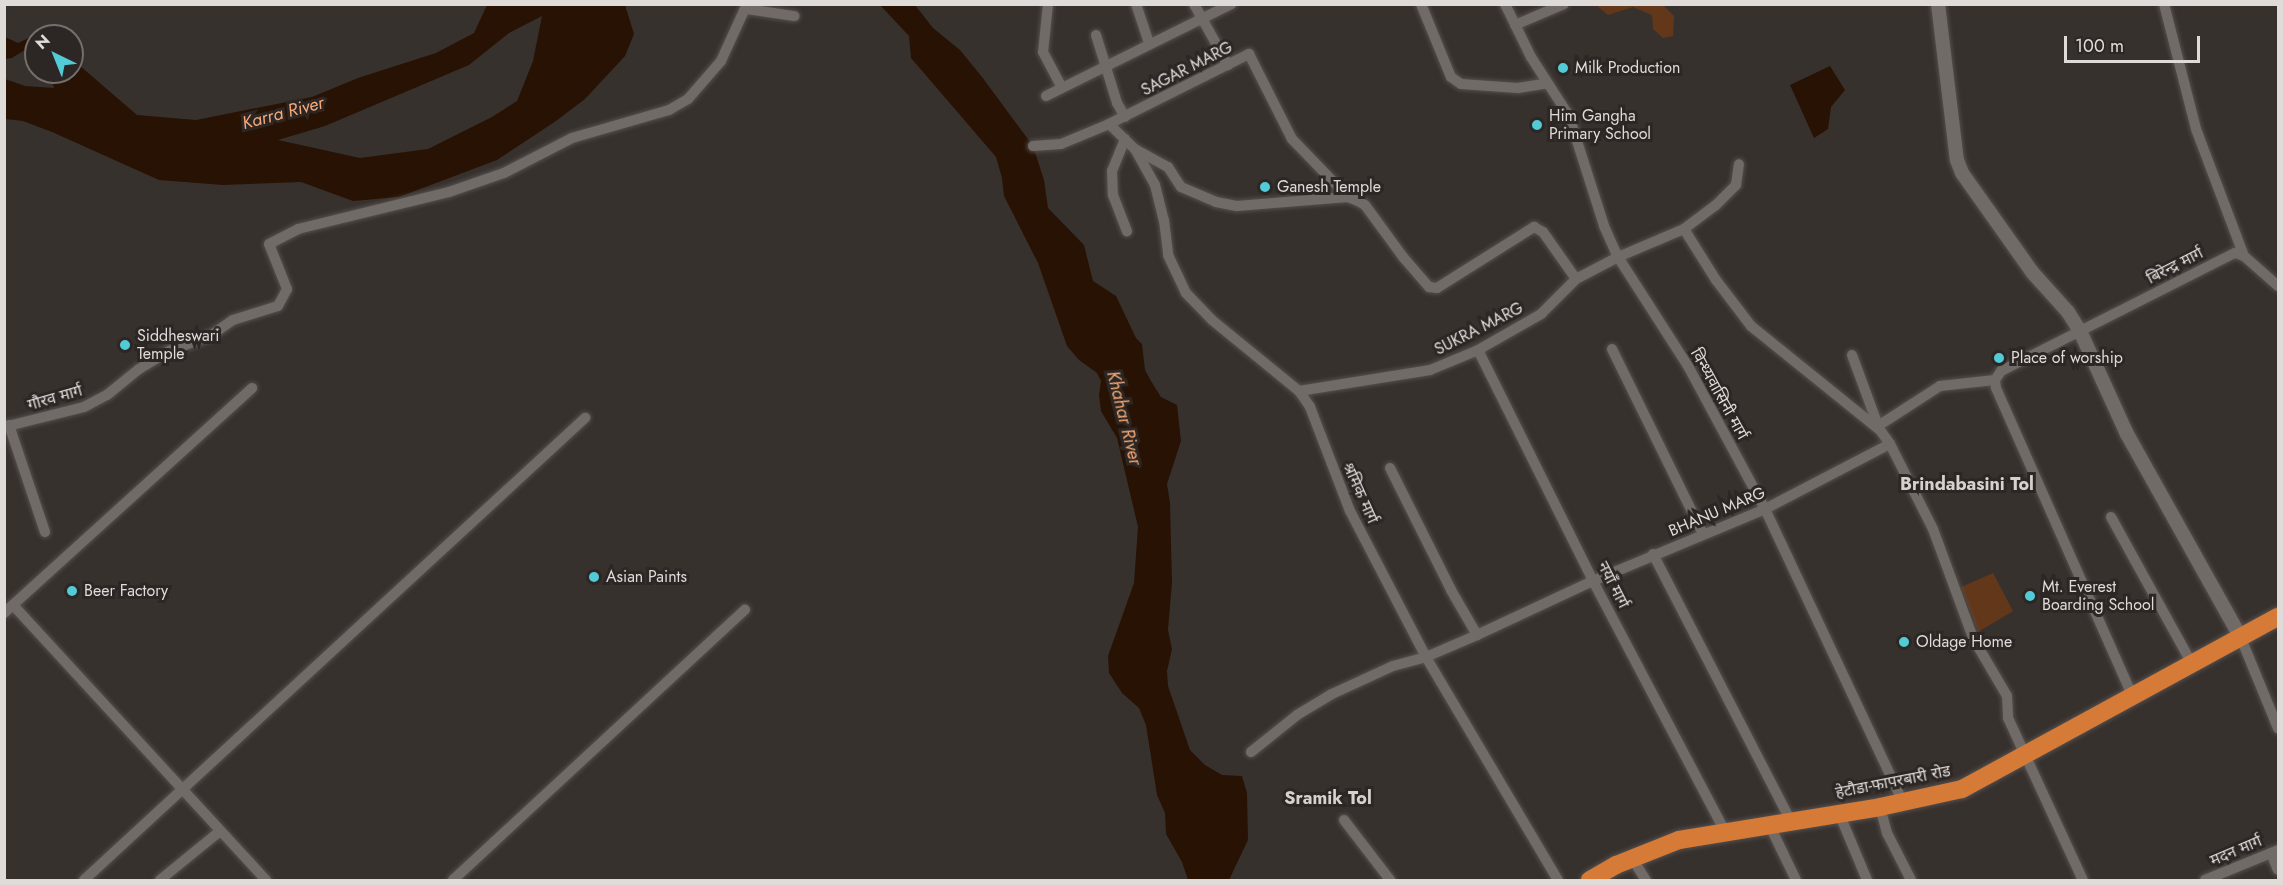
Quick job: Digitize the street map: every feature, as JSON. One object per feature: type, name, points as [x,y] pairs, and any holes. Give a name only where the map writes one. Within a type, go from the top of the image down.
[{"type":"highway","name":"हेटौडा-फापरबारी रोड","points":[[1590,880],[1632,858],[1679,840],[1880,807],[1962,789],[2240,636],[2278,620]]},
{"type":"main road","points":[[1938,4],[1957,160],[1962,173],[2032,272],[2068,312],[2080,330],[2127,434],[2240,636]]},
{"type":"street","points":[[1048,4],[1044,51],[1062,87]]},
{"type":"street","points":[[1136,4],[1149,43]]},
{"type":"street","points":[[1194,4],[1228,65]]},
{"type":"street","points":[[1046,96],[1231,4]]},
{"type":"street","points":[[1421,4],[1451,77],[1461,84],[1518,88],[1548,83]]},
{"type":"street","name":"विन्ध्यवासिनी मार्ग","points":[[1505,4],[1531,57],[1569,116],[1604,226],[1618,256],[1688,366],[1765,509],[1903,802]]},
{"type":"street","points":[[1515,25],[1564,4]]},
{"type":"street","points":[[2164,4],[2196,129],[2244,256],[2278,286]]},
{"type":"street","points":[[747,7],[794,16]]},
{"type":"street","name":"गौरव मार्ग","points":[[7,426],[84,407],[107,395],[140,369],[169,351],[210,336],[233,320],[278,306],[287,289],[269,244],[298,229],[449,192],[504,173],[572,138],[669,110],[688,99],[721,61],[747,7]]},
{"type":"street","points":[[1096,35],[1117,104],[1125,117]]},
{"type":"street","name":"SAGAR MARG","points":[[1033,146],[1061,144],[1109,124],[1249,54],[1292,139],[1348,197]]},
{"type":"street","name":"श्रमिक मार्ग","points":[[1109,124],[1135,149],[1155,185],[1164,220],[1168,255],[1186,293],[1212,320],[1299,392],[1310,407],[1350,511],[1426,657],[1558,880]]},
{"type":"street","points":[[1125,139],[1113,171],[1113,195],[1127,231]]},
{"type":"street","points":[[1135,149],[1168,167],[1180,187],[1216,202],[1237,206],[1348,197],[1365,205],[1403,257],[1429,287],[1437,288],[1534,227],[1543,232],[1576,279]]},
{"type":"street","name":"SUKRA MARG","points":[[1299,392],[1430,370],[1478,350],[1541,314],[1576,279],[1618,256],[1684,229],[1715,206],[1736,185],[1739,164]]},
{"type":"street","points":[[1684,229],[1716,280],[1751,326],[1879,428]]},
{"type":"street","name":"बिरेन्द्र मार्ग","points":[[1995,380],[2001,371],[2218,261],[2235,253],[2244,256]]},
{"type":"street","points":[[1612,349],[1703,534]]},
{"type":"street","name":"नयाँ मार्ग","points":[[1478,350],[1593,581],[1725,831]]},
{"type":"street","points":[[1852,355],[1879,428],[1890,444],[1933,529],[1973,638],[2007,696],[2008,718],[2083,880]]},
{"type":"street","points":[[1879,428],[1940,386],[1995,380],[1996,388],[2132,695]]},
{"type":"street","points":[[252,388],[8,609],[266,880]]},
{"type":"street","points":[[84,880],[585,418]]},
{"type":"street","points":[[7,426],[45,532]]},
{"type":"street","name":"BHANU MARG","points":[[1251,752],[1297,715],[1332,694],[1393,666],[1426,657],[1653,554],[1765,509],[1890,444]]},
{"type":"street","points":[[1390,468],[1451,590],[1477,635]]},
{"type":"street","points":[[2111,517],[2192,664]]},
{"type":"street","points":[[1653,554],[1790,820]]},
{"type":"street","points":[[453,880],[745,610]]},
{"type":"street","points":[[2240,636],[2278,728]]},
{"type":"street","points":[[1880,807],[1887,833],[1911,880]]},
{"type":"street","points":[[1839,813],[1867,880]]},
{"type":"street","points":[[1344,820],[1390,880]]},
{"type":"street","points":[[1769,824],[1796,880]]},
{"type":"street","points":[[160,880],[220,831]]},
{"type":"street","points":[[2275,851],[2278,870]]},
{"type":"street","name":"मदन मार्ग","points":[[2205,880],[2275,851]]},
{"type":"street","points":[[1632,858],[1646,880]]},
{"type":"shaded area","points":[[1596,5],[1663,5],[1674,16],[1673,36],[1663,38],[1653,29],[1652,15],[1633,7],[1608,15]]},
{"type":"shaded area","points":[[1993,573],[2013,611],[1978,632],[1961,587]]},
{"type":"water","name":"Karra River","points":[[487,5],[625,5],[634,34],[625,56],[585,99],[556,121],[497,160],[399,197],[353,201],[301,182],[223,185],[159,180],[52,132],[23,121],[5,119],[5,79],[25,86],[54,88],[53,84],[84,84],[84,69],[137,115],[196,120],[312,97],[358,78],[436,53],[474,33]],"holes":[[[542,16],[533,61],[517,101],[492,117],[428,149],[360,158],[278,140],[325,126],[469,65],[509,33]]]},
{"type":"water","name":"Khahar River","points":[[880,5],[915,5],[933,28],[960,50],[982,77],[1033,146],[1044,180],[1048,208],[1084,245],[1093,281],[1116,296],[1136,338],[1142,344],[1145,370],[1151,381],[1161,397],[1177,405],[1181,441],[1167,484],[1170,503],[1172,582],[1168,630],[1172,649],[1167,671],[1168,686],[1190,750],[1205,765],[1222,775],[1242,776],[1247,793],[1248,840],[1229,880],[1188,880],[1182,862],[1166,834],[1165,813],[1157,795],[1146,725],[1139,708],[1122,693],[1109,673],[1108,656],[1134,583],[1138,527],[1117,438],[1101,411],[1099,395],[1101,381],[1097,373],[1079,360],[1067,346],[1038,263],[1004,196],[996,157],[911,58],[909,36]]},
{"type":"water","points":[[5,37],[18,43],[24,40],[24,51],[12,58],[5,59]]},
{"type":"water","points":[[1830,66],[1845,90],[1831,107],[1828,129],[1814,138],[1790,85]]},
{"type":"place","name":"Milk Production","points":[[1563,68]]},
{"type":"place","name":"Him Gangha Primary School","points":[[1537,125]]},
{"type":"place","name":"Ganesh Temple","points":[[1265,187]]},
{"type":"place","name":"Siddheswari Temple","points":[[125,345]]},
{"type":"place","name":"Place of worship","points":[[1999,358]]},
{"type":"place","name":"Asian Paints","points":[[594,577]]},
{"type":"place","name":"Beer Factory","points":[[72,591]]},
{"type":"place","name":"Mt. Everest Boarding School","points":[[2030,596]]},
{"type":"place","name":"Oldage Home","points":[[1904,642]]},
{"type":"district","name":"Brindabasini Tol","points":[[1967,484]]},
{"type":"district","name":"Sramik Tol","points":[[1328,798]]}]
